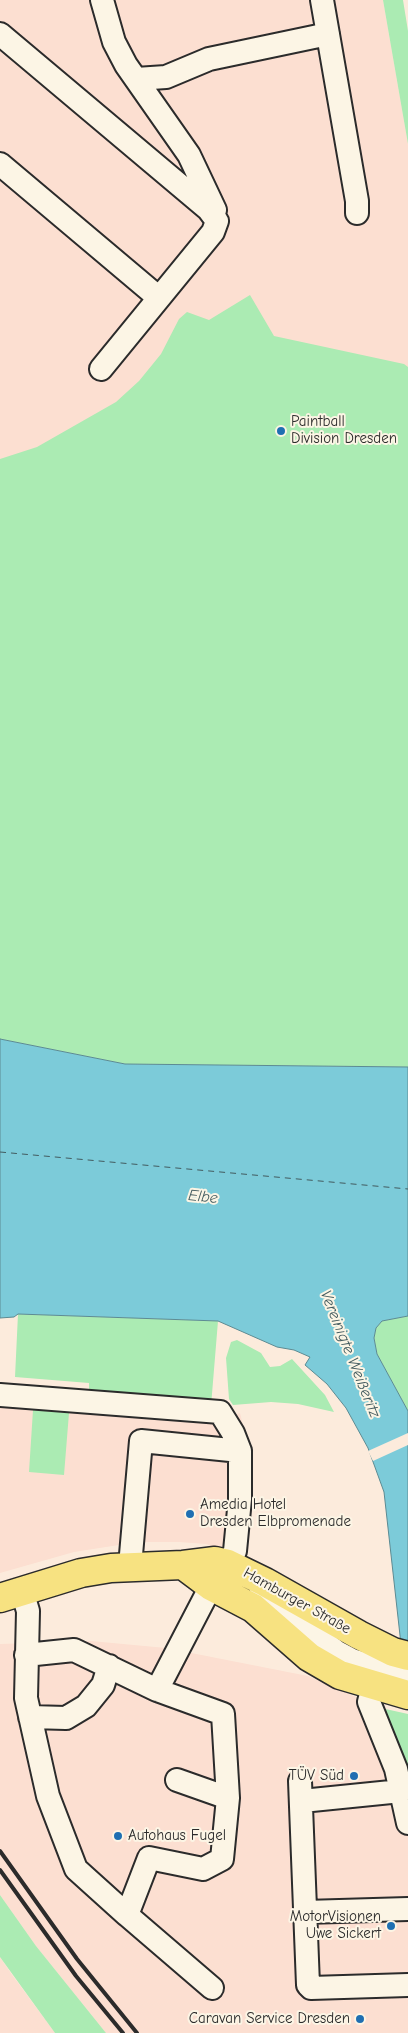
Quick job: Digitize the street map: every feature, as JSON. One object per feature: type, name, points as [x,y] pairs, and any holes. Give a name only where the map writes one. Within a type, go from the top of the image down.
[{"type":"main road","name":"Hamburger Straße","points":[[11,1594],[81,1573],[130,1566],[183,1565],[215,1561],[228,1564],[265,1582],[359,1635],[397,1676]]},
{"type":"main road","name":"Hamburger Straße","points":[[183,1565],[211,1586],[253,1608],[309,1656],[340,1675],[397,1676]]},
{"type":"lane","points":[[101,369],[213,232],[217,221],[215,209],[189,155],[126,66],[114,42],[102,0]]},
{"type":"lane","points":[[322,0],[357,213]]},
{"type":"lane","points":[[0,34],[208,209],[217,221]]},
{"type":"lane","points":[[136,80],[166,77],[209,59],[328,34]]},
{"type":"lane","points":[[0,164],[159,298]]},
{"type":"lane","points":[[0,1395],[220,1412],[233,1434],[240,1452],[240,1499],[235,1551],[228,1564]]},
{"type":"lane","points":[[130,1566],[141,1442],[149,1407]]},
{"type":"lane","points":[[141,1442],[240,1452]]},
{"type":"lane","points":[[183,1565],[228,1575],[257,1588],[337,1652],[352,1660],[397,1676],[370,1702],[396,1769],[408,1823]]},
{"type":"lane","points":[[157,1690],[211,1586]]},
{"type":"lane","points":[[11,1594],[28,1611],[26,1698],[48,1796],[76,1869],[212,1988]]},
{"type":"lane","points":[[26,1655],[74,1650],[157,1690],[222,1714],[228,1798],[222,1859],[203,1869],[149,1858],[127,1915]]},
{"type":"lane","points":[[30,1717],[66,1718],[86,1706],[103,1685],[109,1666]]},
{"type":"lane","points":[[177,1780],[228,1798]]},
{"type":"lane","points":[[402,1791],[301,1791],[308,1985],[311,1988],[408,1985]]},
{"type":"lane","points":[[305,1912],[408,1909]]},
{"type":"shaded area","points":[[0,0],[383,0],[408,144],[408,650],[0,475]]},
{"type":"shaded area","points":[[0,1402],[221,1419],[240,1413],[248,1444],[249,1506],[223,1550],[206,1544],[138,1542],[74,1552],[0,1573]]},
{"type":"shaded area","points":[[91,1641],[166,1648],[308,1676],[381,1708],[408,1799],[408,2033],[106,2033],[36,1946],[0,1895],[0,1644]]},
{"type":"shaded area","points":[[0,1957],[10,1972],[55,2033],[0,2033]]},
{"type":"green space","points":[[383,0],[403,0],[408,31],[408,144]]},
{"type":"green space","points":[[250,295],[274,336],[404,364],[408,367],[408,1067],[125,1064],[0,1039],[0,459],[37,447],[116,402],[139,381],[161,354],[179,319],[187,312],[209,320]]},
{"type":"green space","points":[[18,1314],[218,1321],[211,1406],[89,1398],[89,1383],[15,1377]]},
{"type":"green space","points":[[408,1316],[408,1411],[377,1354],[374,1338],[376,1328],[382,1321]]},
{"type":"green space","points":[[237,1340],[261,1353],[270,1367],[280,1366],[292,1359],[325,1395],[334,1412],[298,1404],[271,1402],[233,1405],[229,1399],[226,1358],[231,1342]]},
{"type":"green space","points":[[33,1410],[69,1413],[64,1475],[29,1472]]},
{"type":"green space","points":[[381,1708],[408,1714],[408,1799]]},
{"type":"green space","points":[[0,1895],[36,1946],[106,2033],[55,2033],[0,1957]]},
{"type":"water","points":[[0,1039],[125,1064],[408,1067],[408,1316],[382,1321],[376,1328],[374,1338],[377,1354],[408,1411],[408,1707],[384,1492],[368,1448],[346,1408],[327,1384],[305,1365],[310,1357],[294,1350],[277,1347],[218,1321],[18,1314],[14,1317],[0,1318]]},
{"type":"pier","points":[[408,1433],[408,1445],[373,1461],[368,1451]]},
{"type":"ferry route","points":[[0,1152],[408,1189]]},
{"type":"railway","points":[[0,1851],[77,1959],[137,2033]]},
{"type":"railway","points":[[0,1870],[76,1976],[123,2033]]},
{"type":"place","name":"Paintball Division Dresden","points":[[281,431]]},
{"type":"place","name":"Amedia Hotel Dresden Elbpromenade","points":[[190,1514]]},
{"type":"place","name":"TÜV Süd","points":[[354,1776]]},
{"type":"place","name":"Autohaus Fugel","points":[[118,1836]]},
{"type":"place","name":"MotorVisionen Uwe Sickert","points":[[391,1926]]},
{"type":"place","name":"Caravan Service Dresden","points":[[360,2019]]},
{"type":"water label","name":"Elbe","points":[[203,1197]]},
{"type":"water label","name":"Vereinigte Weißeritz","points":[[350,1354]]}]
